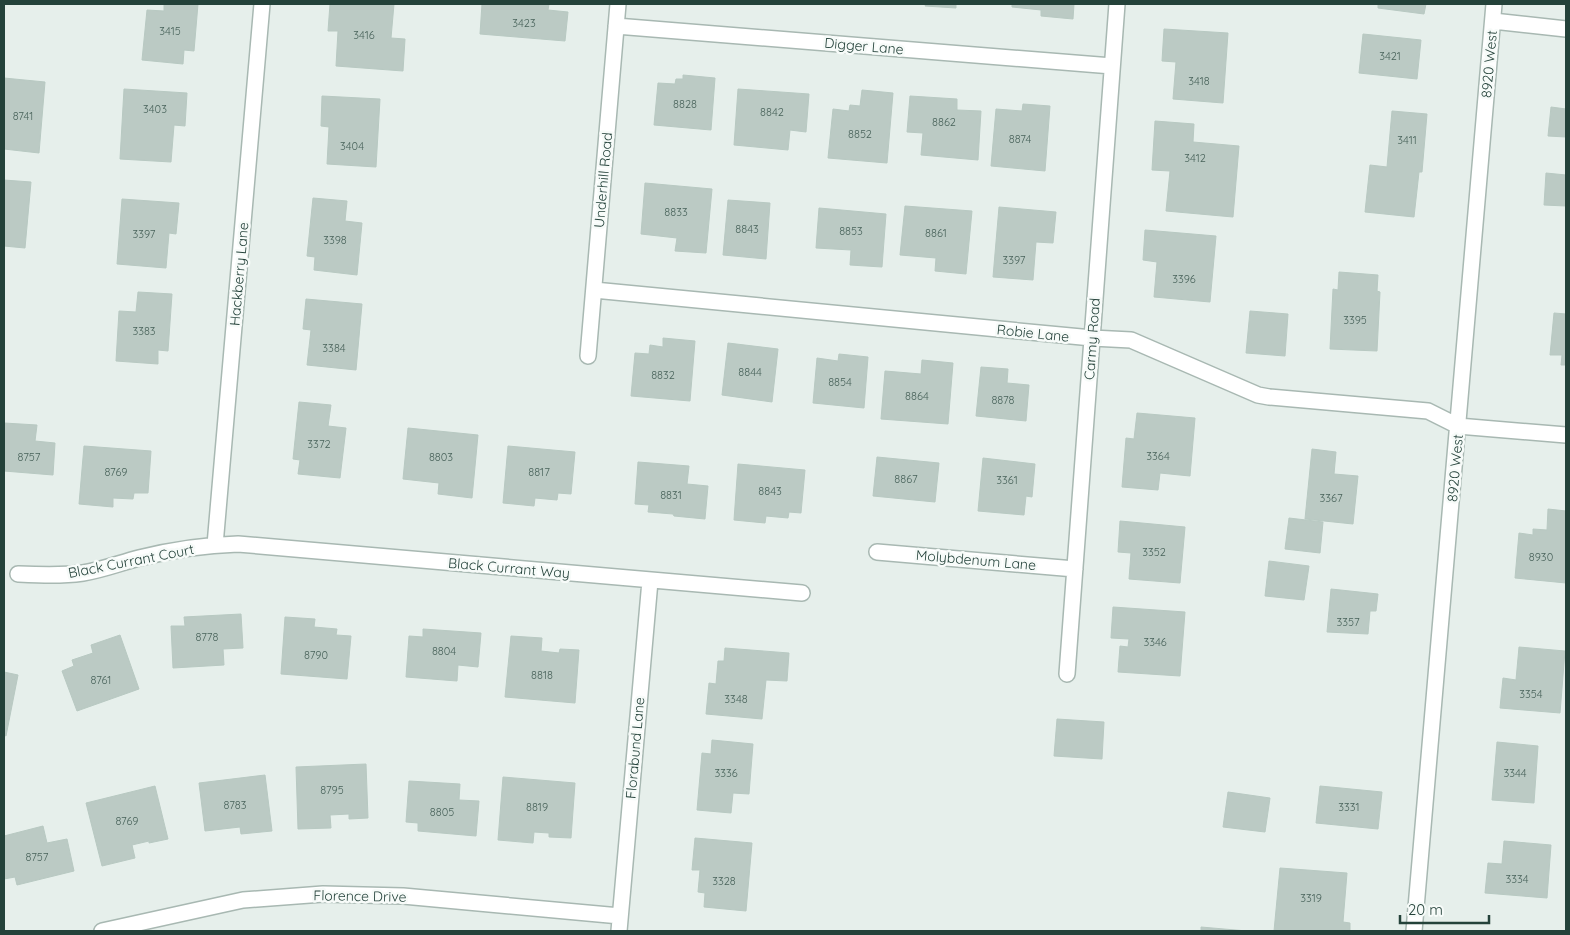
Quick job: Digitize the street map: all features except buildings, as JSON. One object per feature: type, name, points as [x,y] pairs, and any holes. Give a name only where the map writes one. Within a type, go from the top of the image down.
[{"type":"street","name":"Hackberry Lane","points":[[215,545],[262,4]]},
{"type":"street","name":"Underhill Road","points":[[588,356],[618,4]]},
{"type":"street","name":"Carmy Road","points":[[1067,674],[1117,4]]},
{"type":"street","name":"8920 West","points":[[1414,931],[1494,4]]},
{"type":"street","points":[[1493,21],[1566,29]]},
{"type":"street","name":"Digger Lane","points":[[616,26],[1112,66]]},
{"type":"street","name":"Robie Lane","points":[[594,290],[1092,338],[1131,340],[1258,395],[1428,411],[1458,426]]},
{"type":"street","points":[[1458,426],[1566,435]]},
{"type":"street","name":"Black Currant Court","points":[[18,574],[50,576],[84,573],[141,558],[215,545]]},
{"type":"street","name":"Black Currant Way","points":[[215,545],[262,545],[650,581],[802,593]]},
{"type":"street","name":"Molybdenum Lane","points":[[876,552],[1075,568]]},
{"type":"street","name":"Florabund Lane","points":[[620,924],[650,581]]},
{"type":"street","name":"Florence Drive","points":[[102,931],[244,900],[323,894],[403,896],[620,924]]}]
